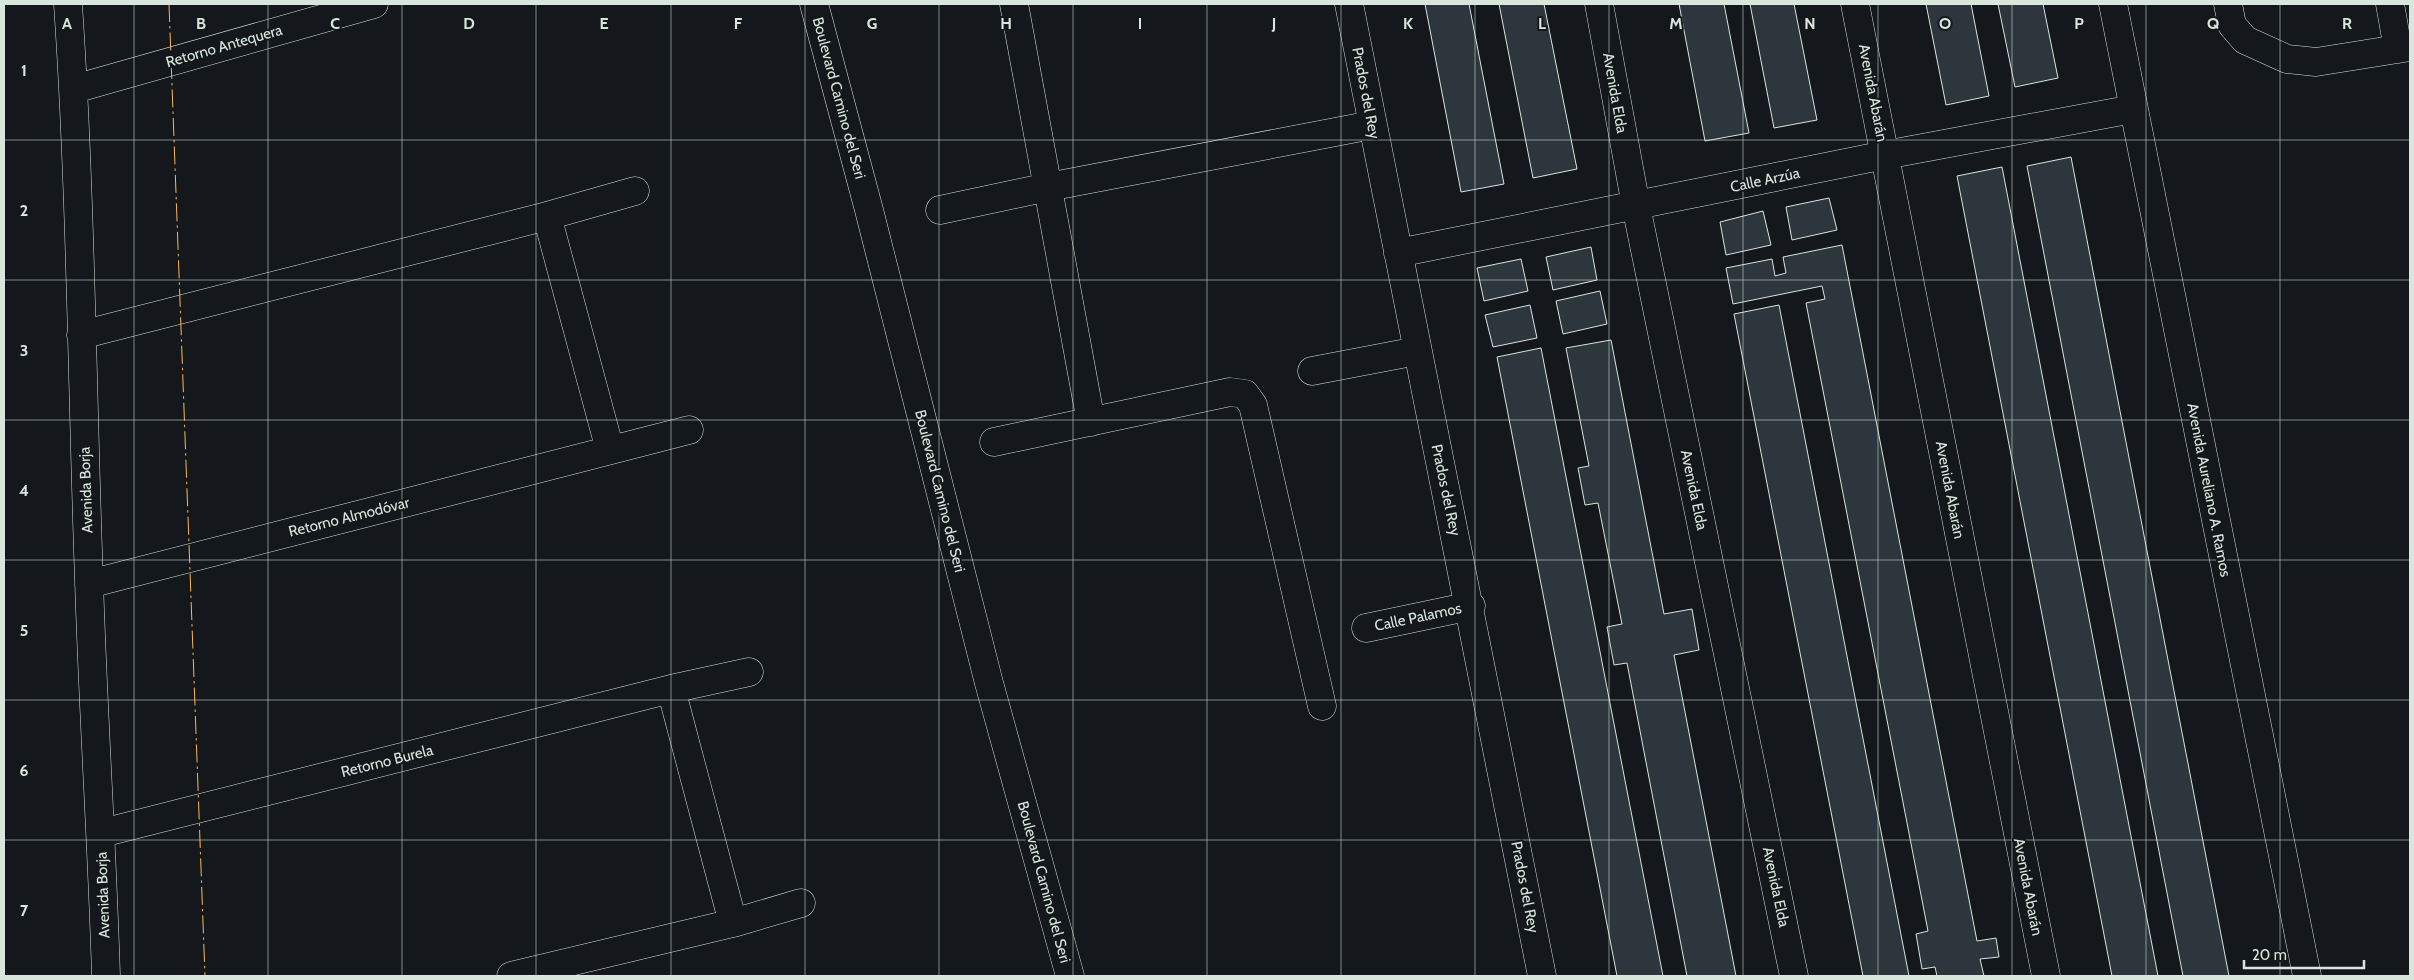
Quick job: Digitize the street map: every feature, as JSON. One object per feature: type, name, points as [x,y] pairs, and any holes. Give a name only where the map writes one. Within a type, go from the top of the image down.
[{"type":"street","name":"Avenida Borja","points":[[68,4],[74,89],[89,584],[102,833],[106,976]]},
{"type":"street","name":"Retorno Antequera","points":[[74,89],[374,4]]},
{"type":"street","name":"Boulevard Camino del Seri","points":[[814,4],[872,220],[987,673],[1070,976]]},
{"type":"street","points":[[1014,4],[1090,422]]},
{"type":"street","name":"Prados del Rey","points":[[1348,4],[1470,606],[1542,976]]},
{"type":"street","name":"Avenida Elda","points":[[1599,4],[1636,206],[1794,976]]},
{"type":"street","name":"Avenida Abarán","points":[[1856,4],[2046,976]]},
{"type":"street","name":"Avenida Aureliano A. Ramos","points":[[2113,4],[2307,976]]},
{"type":"street","points":[[2228,4],[2232,25],[2245,40],[2288,59],[2316,62],[2404,48],[2390,4]]},
{"type":"street","name":"Calle Arzúa","points":[[1398,253],[1885,155],[2133,109]]},
{"type":"street","points":[[940,210],[1048,187],[1372,125]]},
{"type":"street","points":[[81,335],[547,216],[635,191]]},
{"type":"street","points":[[547,216],[610,450]]},
{"type":"street","points":[[1312,371],[1417,351]]},
{"type":"street","points":[[994,442],[1230,392],[1245,394],[1253,404],[1322,706]]},
{"type":"street","name":"Retorno Almodóvar","points":[[89,584],[690,430]]},
{"type":"street","name":"Calle Palamos","points":[[1366,628],[1470,606]]},
{"type":"street","name":"Retorno Burela","points":[[102,833],[671,689],[749,672]]},
{"type":"street","points":[[671,689],[733,923]]},
{"type":"street","points":[[511,976],[733,923],[801,902]]},
{"type":"building","points":[[1425,4],[1469,4],[1504,184],[1461,192]]},
{"type":"building","points":[[1499,4],[1544,4],[1577,169],[1533,178]]},
{"type":"building","points":[[1679,4],[1724,4],[1749,133],[1705,141]]},
{"type":"building","points":[[1750,4],[1794,4],[1817,120],[1774,128]]},
{"type":"building","points":[[1926,4],[1971,4],[1989,96],[1946,105]]},
{"type":"building","points":[[1998,4],[2043,4],[2058,78],[2015,87]]},
{"type":"building","points":[[2071,157],[2229,976],[2183,976],[2027,166]]},
{"type":"building","points":[[2002,167],[2158,976],[2112,976],[1957,176]]},
{"type":"building","points":[[1829,198],[1837,230],[1792,240],[1786,207]]},
{"type":"building","points":[[1763,211],[1771,245],[1726,255],[1720,222]]},
{"type":"building","points":[[1842,245],[1977,941],[1996,938],[1999,957],[1980,959],[1984,976],[1937,976],[1935,967],[1922,969],[1916,934],[1928,931],[1806,303],[1825,299],[1822,286],[1733,304],[1726,268],[1772,259],[1775,276],[1786,273],[1783,257]]},
{"type":"building","points":[[1591,247],[1597,280],[1553,290],[1546,257]]},
{"type":"building","points":[[1521,259],[1528,291],[1484,301],[1477,268]]},
{"type":"building","points":[[1600,291],[1607,324],[1563,334],[1556,301]]},
{"type":"building","points":[[1530,305],[1537,338],[1493,347],[1485,315]]},
{"type":"building","points":[[1779,305],[1909,976],[1863,976],[1734,314]]},
{"type":"building","points":[[1611,340],[1664,614],[1692,609],[1699,650],[1674,655],[1736,976],[1687,976],[1627,663],[1614,665],[1607,627],[1622,624],[1598,503],[1585,505],[1578,468],[1589,466],[1566,348]]},
{"type":"building","points":[[1541,348],[1663,976],[1617,976],[1497,357]]},
{"type":"power","points":[[169,4],[205,976]]}]
